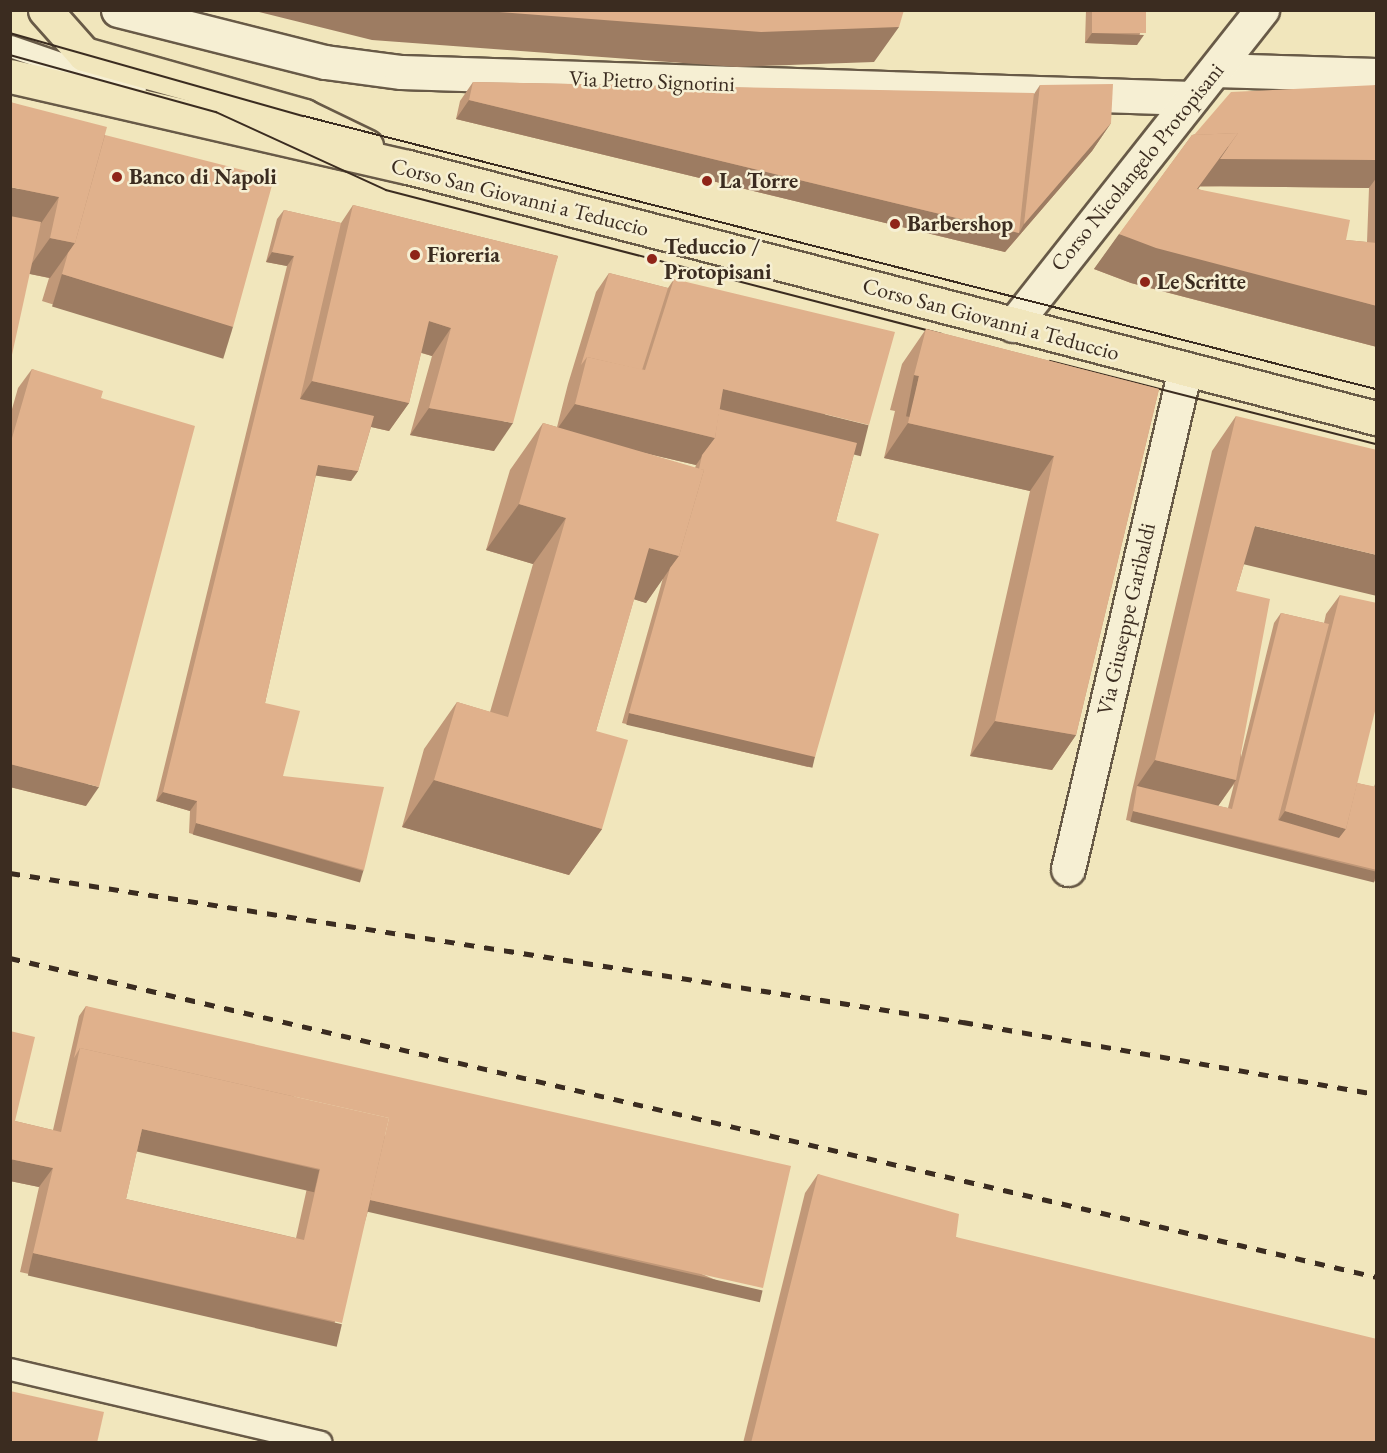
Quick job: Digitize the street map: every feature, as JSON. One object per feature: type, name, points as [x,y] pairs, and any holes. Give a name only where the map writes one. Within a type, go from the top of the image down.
[{"type":"main road","points":[[45,10],[78,52],[304,116],[408,167]]},
{"type":"main road","name":"Corso San Giovanni a Teduccio","points":[[10,76],[408,167],[1377,418]]},
{"type":"street","name":"Via Pietro Signorini","points":[[118,10],[325,62],[401,72],[1192,98]]},
{"type":"street","name":"Corso Nicolangelo Protopisani","points":[[1013,325],[1262,10]]},
{"type":"street","points":[[1215,70],[1377,75]]},
{"type":"street","name":"Via Giuseppe Garibaldi","points":[[1068,869],[1185,369]]},
{"type":"lane","points":[[10,46],[92,57]]},
{"type":"lane","points":[[10,46],[216,112],[278,139]]},
{"type":"lane","points":[[10,1369],[321,1443]]},
{"type":"building","points":[[473,10],[904,10],[899,27],[761,32]]},
{"type":"building","points":[[1092,10],[1146,10],[1146,33],[1092,33]]},
{"type":"building","points":[[473,82],[1034,93],[1019,233],[469,100]]},
{"type":"building","points":[[1113,84],[1111,123],[1024,224],[1040,85]]},
{"type":"building","points":[[1377,85],[1377,160],[1220,159],[1238,133],[1194,135],[1231,92]]},
{"type":"building","points":[[10,102],[107,127],[75,243],[50,238],[59,197],[10,187]]},
{"type":"building","points":[[1238,133],[1197,189],[1350,220],[1346,240],[1377,243],[1377,306],[1156,248],[1119,234],[1192,135]]},
{"type":"building","points":[[105,135],[274,178],[233,327],[62,274],[68,253],[75,243]]},
{"type":"building","points":[[353,205],[558,256],[513,423],[429,408],[451,328],[429,321],[409,403],[312,381]]},
{"type":"building","points":[[284,210],[341,223],[300,399],[374,416],[358,471],[318,465],[265,703],[300,711],[283,776],[384,787],[364,870],[196,823],[197,801],[163,792],[294,256],[272,252]]},
{"type":"building","points":[[10,216],[41,222],[10,364]]},
{"type":"building","points":[[609,273],[668,288],[642,370],[587,357],[581,365]]},
{"type":"building","points":[[674,279],[895,332],[869,425],[723,389],[715,438],[575,404],[587,357],[645,370]]},
{"type":"building","points":[[926,329],[1159,389],[1076,735],[995,721],[1054,456],[908,423],[919,376],[914,375]]},
{"type":"building","points":[[32,369],[103,391],[101,398],[195,426],[99,787],[10,764],[10,445]]},
{"type":"building","points":[[719,409],[857,443],[836,521],[879,534],[815,757],[629,713],[670,568],[679,556],[704,470],[699,469],[702,455],[715,438]]},
{"type":"building","points":[[1236,416],[1377,450],[1377,555],[1255,526],[1236,591],[1270,599],[1236,780],[1155,760]]},
{"type":"building","points":[[543,423],[704,470],[679,556],[649,548],[596,731],[628,740],[602,829],[434,780],[457,702],[508,717],[566,518],[519,504]]},
{"type":"building","points":[[1340,595],[1377,603],[1377,703],[1346,829],[1285,811]]},
{"type":"building","points":[[1281,613],[1329,624],[1278,820],[1339,838],[1346,829],[1357,783],[1377,787],[1377,870],[1133,811],[1137,786],[1232,809]]},
{"type":"building","points":[[86,1006],[791,1166],[763,1288],[370,1200],[389,1118],[80,1048],[74,1058]]},
{"type":"building","points":[[10,1031],[35,1037],[15,1121],[61,1132],[80,1048],[389,1118],[342,1323],[33,1253],[53,1168],[10,1159]],"holes":[[[142,1129],[320,1169],[304,1240],[126,1199]]]},
{"type":"building","points":[[818,1174],[959,1214],[956,1237],[1377,1339],[1377,1443],[751,1443]]},
{"type":"building","points":[[10,1391],[104,1412],[97,1443],[10,1443]]},
{"type":"tram line","points":[[10,33],[304,116],[1376,389]]},
{"type":"tram line","points":[[10,55],[216,112],[386,190],[942,334]]},
{"type":"tram line","points":[[1050,361],[1376,444]]},
{"type":"railway","points":[[10,873],[963,1022],[1376,1094]]},
{"type":"railway","points":[[10,958],[1376,1277]]},
{"type":"place","name":"Banco di Napoli","points":[[117,177]]},
{"type":"place","name":"La Torre","points":[[707,181]]},
{"type":"place","name":"Barbershop","points":[[895,224]]},
{"type":"place","name":"Fioreria","points":[[415,255]]},
{"type":"place","name":"Teduccio / Protopisani","points":[[652,259]]},
{"type":"place","name":"Le Scritte","points":[[1145,282]]}]
